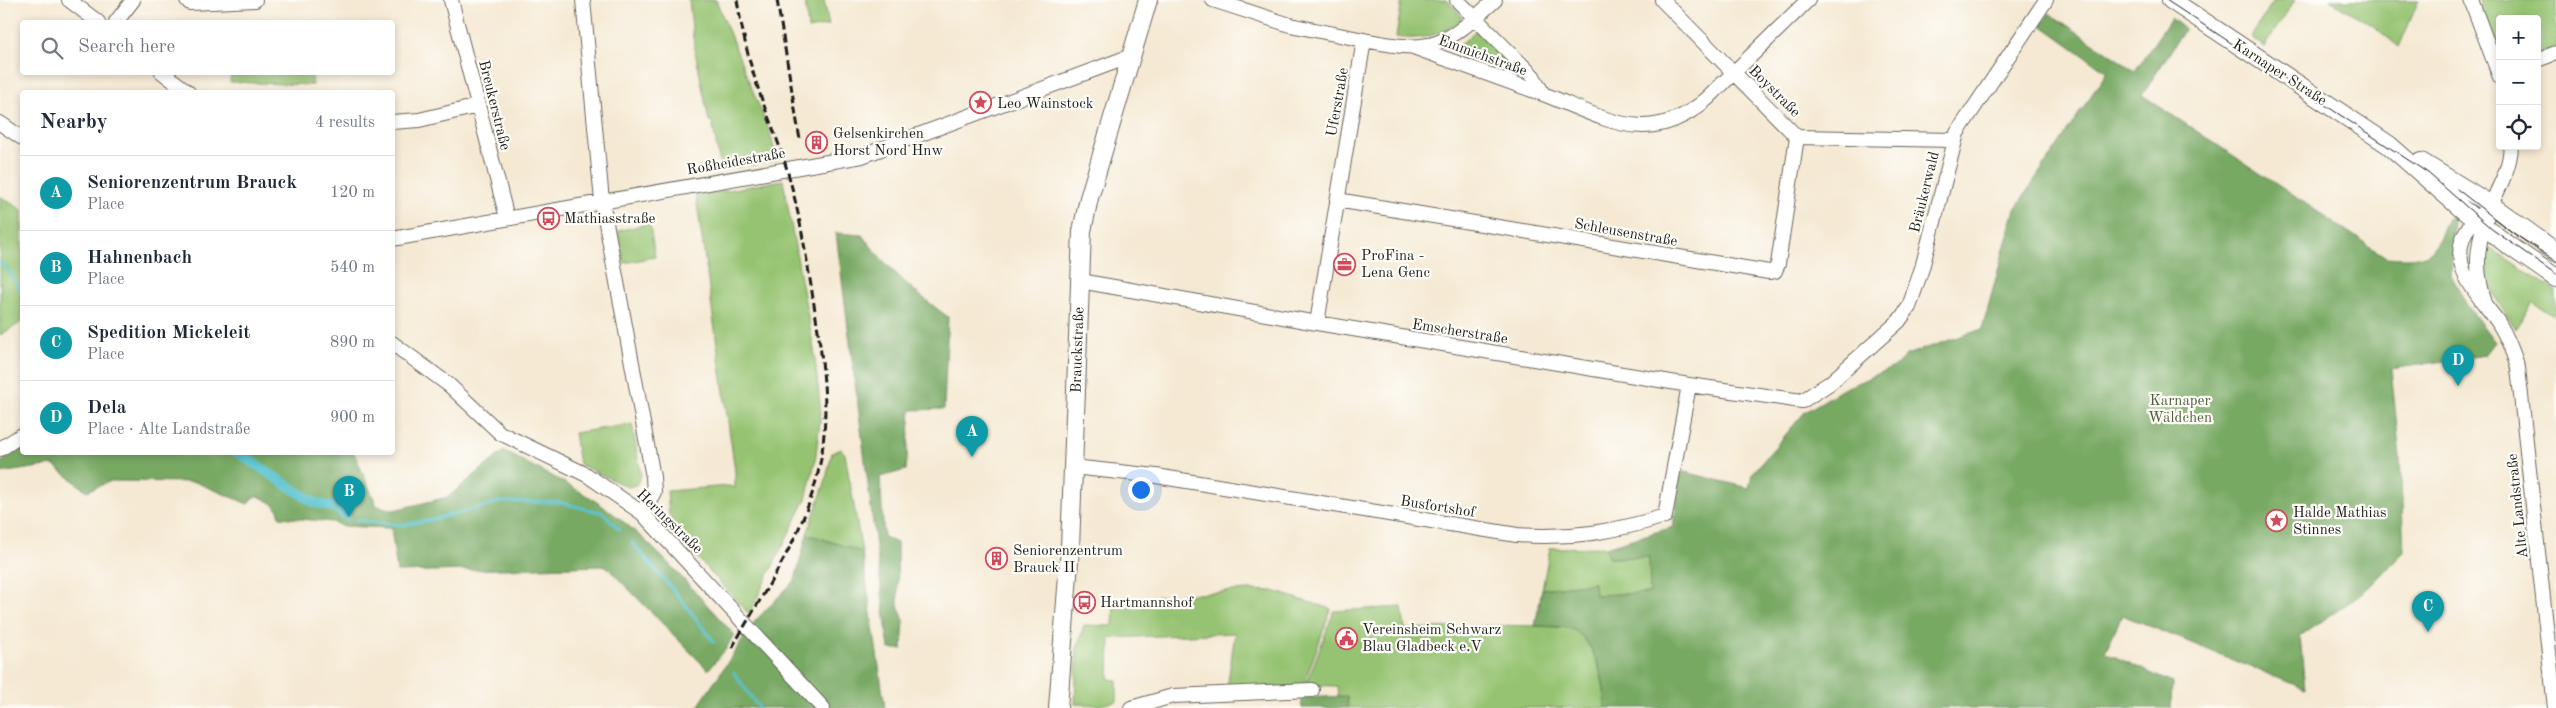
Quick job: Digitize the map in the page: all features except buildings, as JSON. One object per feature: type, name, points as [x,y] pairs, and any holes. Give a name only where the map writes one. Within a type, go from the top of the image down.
[{"type":"main road","name":"Brauckstraße","points":[[1058,708],[1070,548],[1082,231],[1089,198],[1148,0]]},
{"type":"main road","name":"Karnaper Straße","points":[[2171,0],[2390,145],[2491,205],[2556,252]]},
{"type":"main road","name":"Karnaper Straße","points":[[2390,145],[2480,224],[2556,278]]},
{"type":"street","points":[[69,0],[95,20]]},
{"type":"street","points":[[118,20],[133,0]]},
{"type":"street","points":[[187,0],[190,2],[255,0]]},
{"type":"street","name":"Breukerstraße","points":[[451,0],[507,218]]},
{"type":"street","points":[[583,0],[602,202],[653,477],[654,492],[642,513]]},
{"type":"street","points":[[1213,0],[1290,26],[1413,47],[1440,43],[1462,30],[1495,0]]},
{"type":"street","name":"Emmichstraße","points":[[1456,0],[1476,17],[1533,76],[1543,94]]},
{"type":"street","name":"Boystraße","points":[[1662,0],[1797,136],[1954,140]]},
{"type":"street","name":"Emmichstraße","points":[[1413,47],[1626,125],[1648,127],[1673,122],[1691,114],[1808,0]]},
{"type":"street","name":"Bräukerwald","points":[[1830,383],[1899,321],[1909,307],[1922,268],[1954,140],[2046,0]]},
{"type":"street","points":[[2471,0],[2496,65]]},
{"type":"street","name":"Uferstraße","points":[[1317,324],[1364,40]]},
{"type":"street","points":[[2541,59],[2556,54]]},
{"type":"street","name":"Roßheidestraße","points":[[395,238],[862,156],[1130,56]]},
{"type":"street","points":[[166,75],[185,90]]},
{"type":"street","points":[[395,122],[419,120],[478,106]]},
{"type":"street","points":[[0,123],[20,137]]},
{"type":"street","name":"Schleusenstraße","points":[[1337,200],[1769,272],[1775,270],[1778,264],[1797,136]]},
{"type":"street","name":"Alte Landstraße","points":[[2510,150],[2505,177],[2491,205],[2480,224],[2466,231],[2462,240],[2461,258],[2464,277],[2469,286],[2506,334],[2513,350],[2521,382],[2555,708]]},
{"type":"street","name":"Emscherstraße","points":[[1080,281],[1317,324],[1796,401],[1813,395],[1830,383]]},
{"type":"street","name":"Heringstraße","points":[[395,345],[449,385],[500,434],[587,475],[642,513],[823,708]]},
{"type":"street","name":"Busfortshof","points":[[1073,467],[1156,476],[1517,535],[1552,538],[1588,534],[1631,527],[1665,516],[1688,385]]},
{"type":"street","points":[[0,449],[20,436]]},
{"type":"street","points":[[1131,708],[1173,696],[1312,690]]},
{"type":"green space","points":[[689,0],[716,0],[770,133],[777,160],[721,170],[712,121],[709,121],[694,46]]},
{"type":"green space","points":[[805,0],[824,0],[829,25],[808,29]]},
{"type":"green space","points":[[1402,0],[1447,0],[1461,15],[1461,20],[1447,30],[1430,36],[1396,37]]},
{"type":"green space","points":[[2274,0],[2295,0],[2264,47],[2251,37]]},
{"type":"green space","points":[[2330,0],[2419,0],[2399,47],[2372,25]]},
{"type":"green space","points":[[2479,0],[2556,0],[2556,53],[2541,59],[2541,15],[2496,15],[2496,64]]},
{"type":"green space","name":"Karnaper Wäldchen","points":[[2049,13],[2135,71],[2171,18],[2185,29],[2142,95],[2386,257],[2415,257],[2429,253],[2438,242],[2450,216],[2454,220],[2451,275],[2467,305],[2495,342],[2485,355],[2391,369],[2400,457],[2404,552],[2363,593],[2300,636],[2305,689],[2122,615],[2105,652],[2172,683],[2171,708],[1605,708],[1602,676],[1589,645],[1570,628],[1535,626],[1542,589],[1594,583],[1595,595],[1650,593],[1649,557],[1610,558],[1605,547],[1673,527],[1681,471],[1749,488],[1752,474],[1805,412],[1843,389],[1894,367],[1906,355],[1982,329],[2015,209],[2107,72],[2041,25]]},
{"type":"green space","points":[[1477,29],[1527,78],[1525,81],[1508,77],[1509,69],[1473,56],[1469,63],[1460,58],[1458,47]]},
{"type":"green space","points":[[231,75],[311,75],[313,85],[230,82]]},
{"type":"green space","points":[[783,180],[814,350],[821,413],[815,462],[806,499],[749,614],[680,539],[669,514],[667,491],[729,486],[735,488],[735,471],[696,196]]},
{"type":"green space","points":[[0,196],[20,209],[20,323],[0,335]]},
{"type":"green space","points":[[648,214],[655,257],[624,263],[618,231],[643,225],[642,215]]},
{"type":"green space","points":[[836,233],[862,235],[902,279],[948,317],[944,409],[911,410],[906,470],[880,477],[884,537],[897,543],[898,605],[904,620],[902,649],[889,649]]},
{"type":"green space","points":[[2489,247],[2556,291],[2556,318],[2533,302],[2515,329],[2497,300],[2487,278],[2484,267]]},
{"type":"green space","points":[[632,424],[641,476],[636,485],[628,487],[579,464],[574,433]]},
{"type":"green space","points":[[20,449],[20,455],[355,455],[377,506],[394,510],[448,497],[504,451],[555,477],[622,520],[672,567],[734,634],[726,649],[708,670],[606,566],[397,572],[391,528],[341,526],[333,522],[280,517],[275,506],[258,496],[252,498],[248,504],[195,482],[111,481],[87,491],[53,465],[0,473],[0,463]]},
{"type":"green space","points":[[841,449],[845,454],[862,552],[807,534],[825,483],[832,453]]},
{"type":"green space","points":[[807,534],[862,552],[885,708],[697,708],[756,620],[795,580]]},
{"type":"green space","points":[[1605,547],[1611,558],[1649,557],[1651,593],[1594,595],[1594,583],[1542,589],[1550,548]]},
{"type":"green space","points":[[1250,590],[1273,591],[1331,609],[1303,687],[1227,688],[1235,633],[1110,638],[1109,679],[1117,680],[1117,701],[1100,705],[1075,704],[1077,648],[1084,625],[1113,626],[1114,600]]},
{"type":"green space","points":[[1402,607],[1405,629],[1517,625],[1573,629],[1587,643],[1598,664],[1604,688],[1605,708],[1348,708],[1347,697],[1338,697],[1337,686],[1306,685],[1334,611]]},
{"type":"green space","points":[[1347,696],[1348,708],[1302,708],[1301,698]]},
{"type":"waterway","points":[[0,263],[7,268],[20,290]]},
{"type":"waterway","points":[[242,455],[313,502],[331,507]]},
{"type":"waterway","points":[[356,520],[402,525],[431,520],[501,502],[558,502],[603,513],[619,529]]},
{"type":"waterway","points":[[335,507],[346,516]]},
{"type":"waterway","points":[[632,543],[676,593],[714,642]]},
{"type":"waterway","points":[[734,673],[759,708]]},
{"type":"tram line","points":[[2166,0],[2428,173],[2493,230],[2556,274]]},
{"type":"tram line","points":[[2457,189],[2513,233],[2556,261]]},
{"type":"railway","points":[[732,648],[786,555],[804,517],[818,471],[823,446],[825,420],[825,395],[820,344],[807,259],[797,211],[790,179],[779,144],[751,66],[737,0]]},
{"type":"railway","points":[[777,0],[800,140]]},
{"type":"place","name":"Leo Wainstock","points":[[981,103]]},
{"type":"place","name":"Gelsenkirchen Horst Nord Hnw","points":[[817,142]]},
{"type":"place","name":"Mathiasstraße","points":[[548,218]]},
{"type":"place","name":"ProFina - Lena Genc","points":[[1345,264]]},
{"type":"place","name":"Dela","points":[[2458,386]]},
{"type":"place","name":"Seniorenzentrum Brauck","points":[[972,457]]},
{"type":"place","name":"Hahnenbach","points":[[349,517]]},
{"type":"place","name":"Halde Mathias Stinnes","points":[[2277,521]]},
{"type":"place","name":"Seniorenzentrum Brauck II","points":[[997,559]]},
{"type":"place","name":"Hartmannshof","points":[[1084,602]]},
{"type":"place","name":"Spedition Mickeleit","points":[[2428,632]]},
{"type":"place","name":"Vereinsheim Schwarz Blau Gladbeck e.V","points":[[1346,638]]}]
